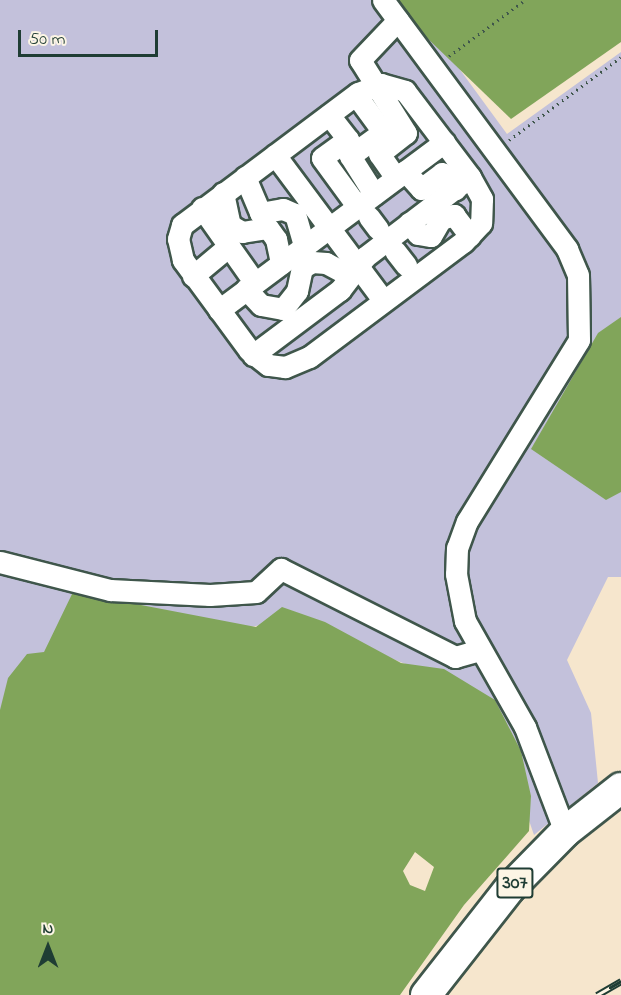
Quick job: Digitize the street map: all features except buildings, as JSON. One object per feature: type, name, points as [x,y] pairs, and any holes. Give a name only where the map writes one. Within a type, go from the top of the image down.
[{"type":"highway","name":"307","points":[[426,995],[510,888],[565,832],[621,788]]},
{"type":"street","points":[[383,0],[567,249],[578,275],[582,319],[568,365],[482,495],[457,548],[457,596],[480,650],[525,727],[565,832]]},
{"type":"street","points":[[370,212],[350,156],[383,132],[364,91],[360,60],[398,20]]},
{"type":"street","points":[[364,91],[406,133],[379,154],[421,189],[442,173],[463,183]]},
{"type":"street","points":[[364,91],[405,91],[444,142],[463,183],[484,208],[470,236],[302,362],[277,367],[253,355],[194,276],[178,239],[186,219],[329,116],[364,91]]},
{"type":"street","points":[[329,116],[348,139],[322,158],[370,212],[404,238]]},
{"type":"street","points":[[355,267],[370,212],[401,174],[444,142]]},
{"type":"street","points":[[275,155],[355,267],[384,302]]},
{"type":"street","points":[[245,177],[260,213],[283,209],[295,214],[304,246]]},
{"type":"street","points":[[253,355],[330,298],[355,267],[404,238],[463,183]]},
{"type":"street","points":[[223,193],[230,225],[242,231],[268,228],[276,239],[281,263]]},
{"type":"street","points":[[202,208],[229,246],[261,305],[283,309],[297,291],[302,268],[312,262],[355,267],[404,238],[431,236],[441,219],[454,215],[470,236]]},
{"type":"street","points":[[219,310],[329,228],[370,212]]},
{"type":"street","points":[[194,276],[229,246]]},
{"type":"street","points":[[0,562],[110,590],[210,595],[256,592],[281,569],[456,657],[480,650]]},
{"type":"path","points":[[433,68],[525,0]]},
{"type":"path","points":[[493,151],[621,57]]},
{"type":"shaded area","points":[[0,0],[409,0],[507,134],[621,52],[621,577],[608,577],[567,660],[591,713],[598,783],[534,835],[491,710],[455,683],[291,620],[232,630],[0,730]]},
{"type":"green space","points":[[398,0],[621,0],[621,42],[511,119],[425,36]]},
{"type":"green space","points":[[621,317],[621,492],[606,500],[531,449],[598,333]]},
{"type":"green space","points":[[73,592],[256,627],[282,607],[325,622],[401,663],[444,669],[495,700],[521,751],[531,796],[529,831],[464,905],[400,995],[0,995],[0,710],[8,678],[27,654],[44,652]],"holes":[[[415,852],[434,867],[425,891],[410,885],[403,871]]]},
{"type":"railway","points":[[597,995],[621,981]]}]
